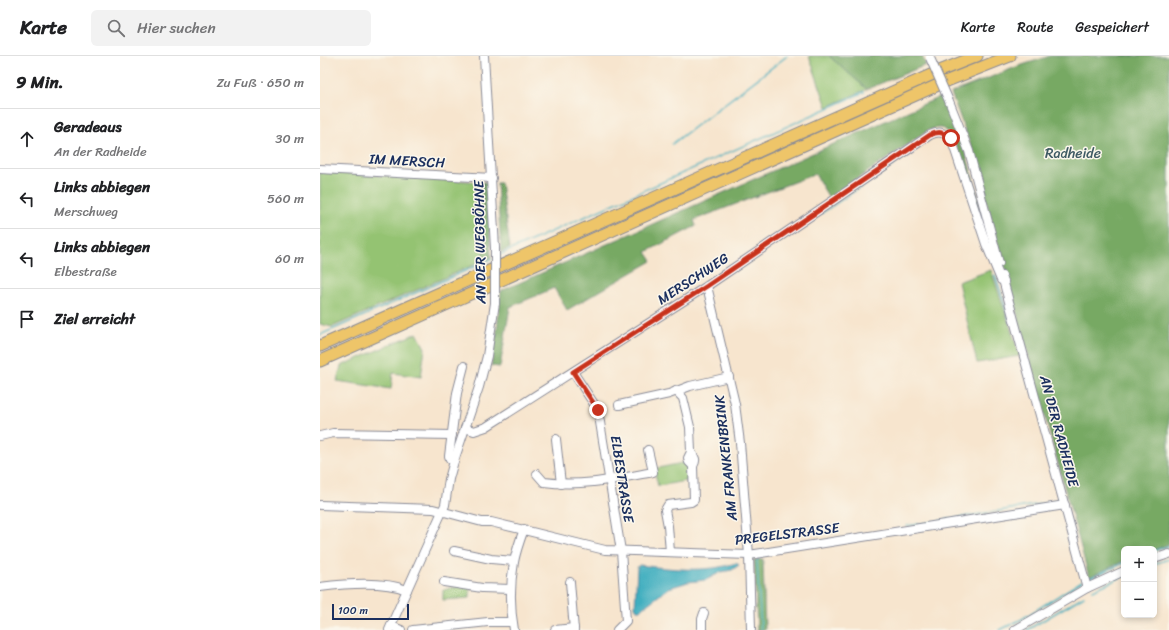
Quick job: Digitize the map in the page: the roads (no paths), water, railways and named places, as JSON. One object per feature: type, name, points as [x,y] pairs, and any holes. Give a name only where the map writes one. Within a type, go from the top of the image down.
[{"type":"highway","points":[[320,346],[977,56]]},
{"type":"highway","points":[[320,361],[946,82],[1010,56]]},
{"type":"street","name":"AN DER WEGBÖHNE","points":[[390,628],[443,511],[454,461],[479,387],[487,356],[495,303],[495,248],[484,56]]},
{"type":"street","name":"AN DER RADHEIDE","points":[[930,57],[969,151],[1088,588]]},
{"type":"street","name":"AN DER RADHEIDE","points":[[930,135],[938,132],[944,133],[951,138],[986,244],[1001,280],[1004,281]]},
{"type":"street","name":"MERSCHWEG","points":[[466,426],[474,431],[486,427],[707,286],[930,135]]},
{"type":"street","name":"IM MERSCH","points":[[320,169],[492,178]]},
{"type":"street","name":"AM FRANKENBRINK","points":[[707,286],[729,377],[740,443],[749,555],[751,630]]},
{"type":"street","name":"AN DER WEGBÖHNE","points":[[454,461],[450,459],[452,435],[457,393],[464,366]]},
{"type":"street","name":"ELBESTRASSE","points":[[573,372],[598,410],[621,551],[626,621],[617,630]]},
{"type":"street","points":[[619,405],[729,377]]},
{"type":"street","name":"AN DER WEGBÖHNE","points":[[461,381],[460,419],[466,426]]},
{"type":"street","points":[[683,398],[690,386]]},
{"type":"street","points":[[670,552],[665,510],[668,505],[691,502],[694,500],[693,466],[689,462],[688,458],[691,452],[690,427],[683,398],[676,391]]},
{"type":"street","points":[[320,436],[333,433],[452,435]]},
{"type":"street","points":[[556,439],[561,484]]},
{"type":"street","points":[[537,474],[544,482],[580,484],[653,472],[648,450]]},
{"type":"street","name":"PREGELSTRASSE","points":[[320,505],[433,509],[482,522],[491,522],[524,529],[605,550],[749,555],[1065,505]]},
{"type":"street","points":[[413,630],[488,622],[513,626],[511,589],[514,561],[524,529]]},
{"type":"street","points":[[454,551],[491,559],[514,561]]},
{"type":"street","points":[[1157,558],[1169,554]]},
{"type":"street","points":[[1015,630],[1088,588],[1121,572]]},
{"type":"street","points":[[444,582],[482,588],[511,589]]},
{"type":"street","points":[[555,630],[574,629],[570,582]]},
{"type":"street","points":[[320,587],[338,585],[378,585],[407,590]]},
{"type":"street","points":[[702,630],[702,618],[704,613]]},
{"type":"street","points":[[390,628],[401,630]]},
{"type":"water","points":[[736,563],[739,565],[732,570],[721,572],[706,580],[688,582],[669,588],[640,610],[637,610],[635,607],[637,568],[639,565],[676,569],[700,569]]},
{"type":"waterway","points":[[672,144],[787,56]]},
{"type":"waterway","points":[[497,256],[864,92]]},
{"type":"waterway","points":[[822,213],[895,164]]},
{"type":"waterway","points":[[320,335],[492,259]]},
{"type":"waterway","points":[[995,275],[1011,323]]},
{"type":"waterway","points":[[907,526],[1054,502],[1058,500],[1059,497]]},
{"type":"waterway","points":[[1157,550],[1169,546]]},
{"type":"waterway","points":[[759,557],[757,561],[761,630]]},
{"type":"waterway","points":[[1157,563],[1169,559]]},
{"type":"waterway","points":[[1090,578],[1121,564]]},
{"type":"waterway","points":[[1093,590],[1121,577]]},
{"type":"waterway","points":[[1000,630],[1022,619],[1082,581]]},
{"type":"waterway","points":[[1027,630],[1084,596]]},
{"type":"park label","name":"Radheide","points":[[1073,153]]}]
